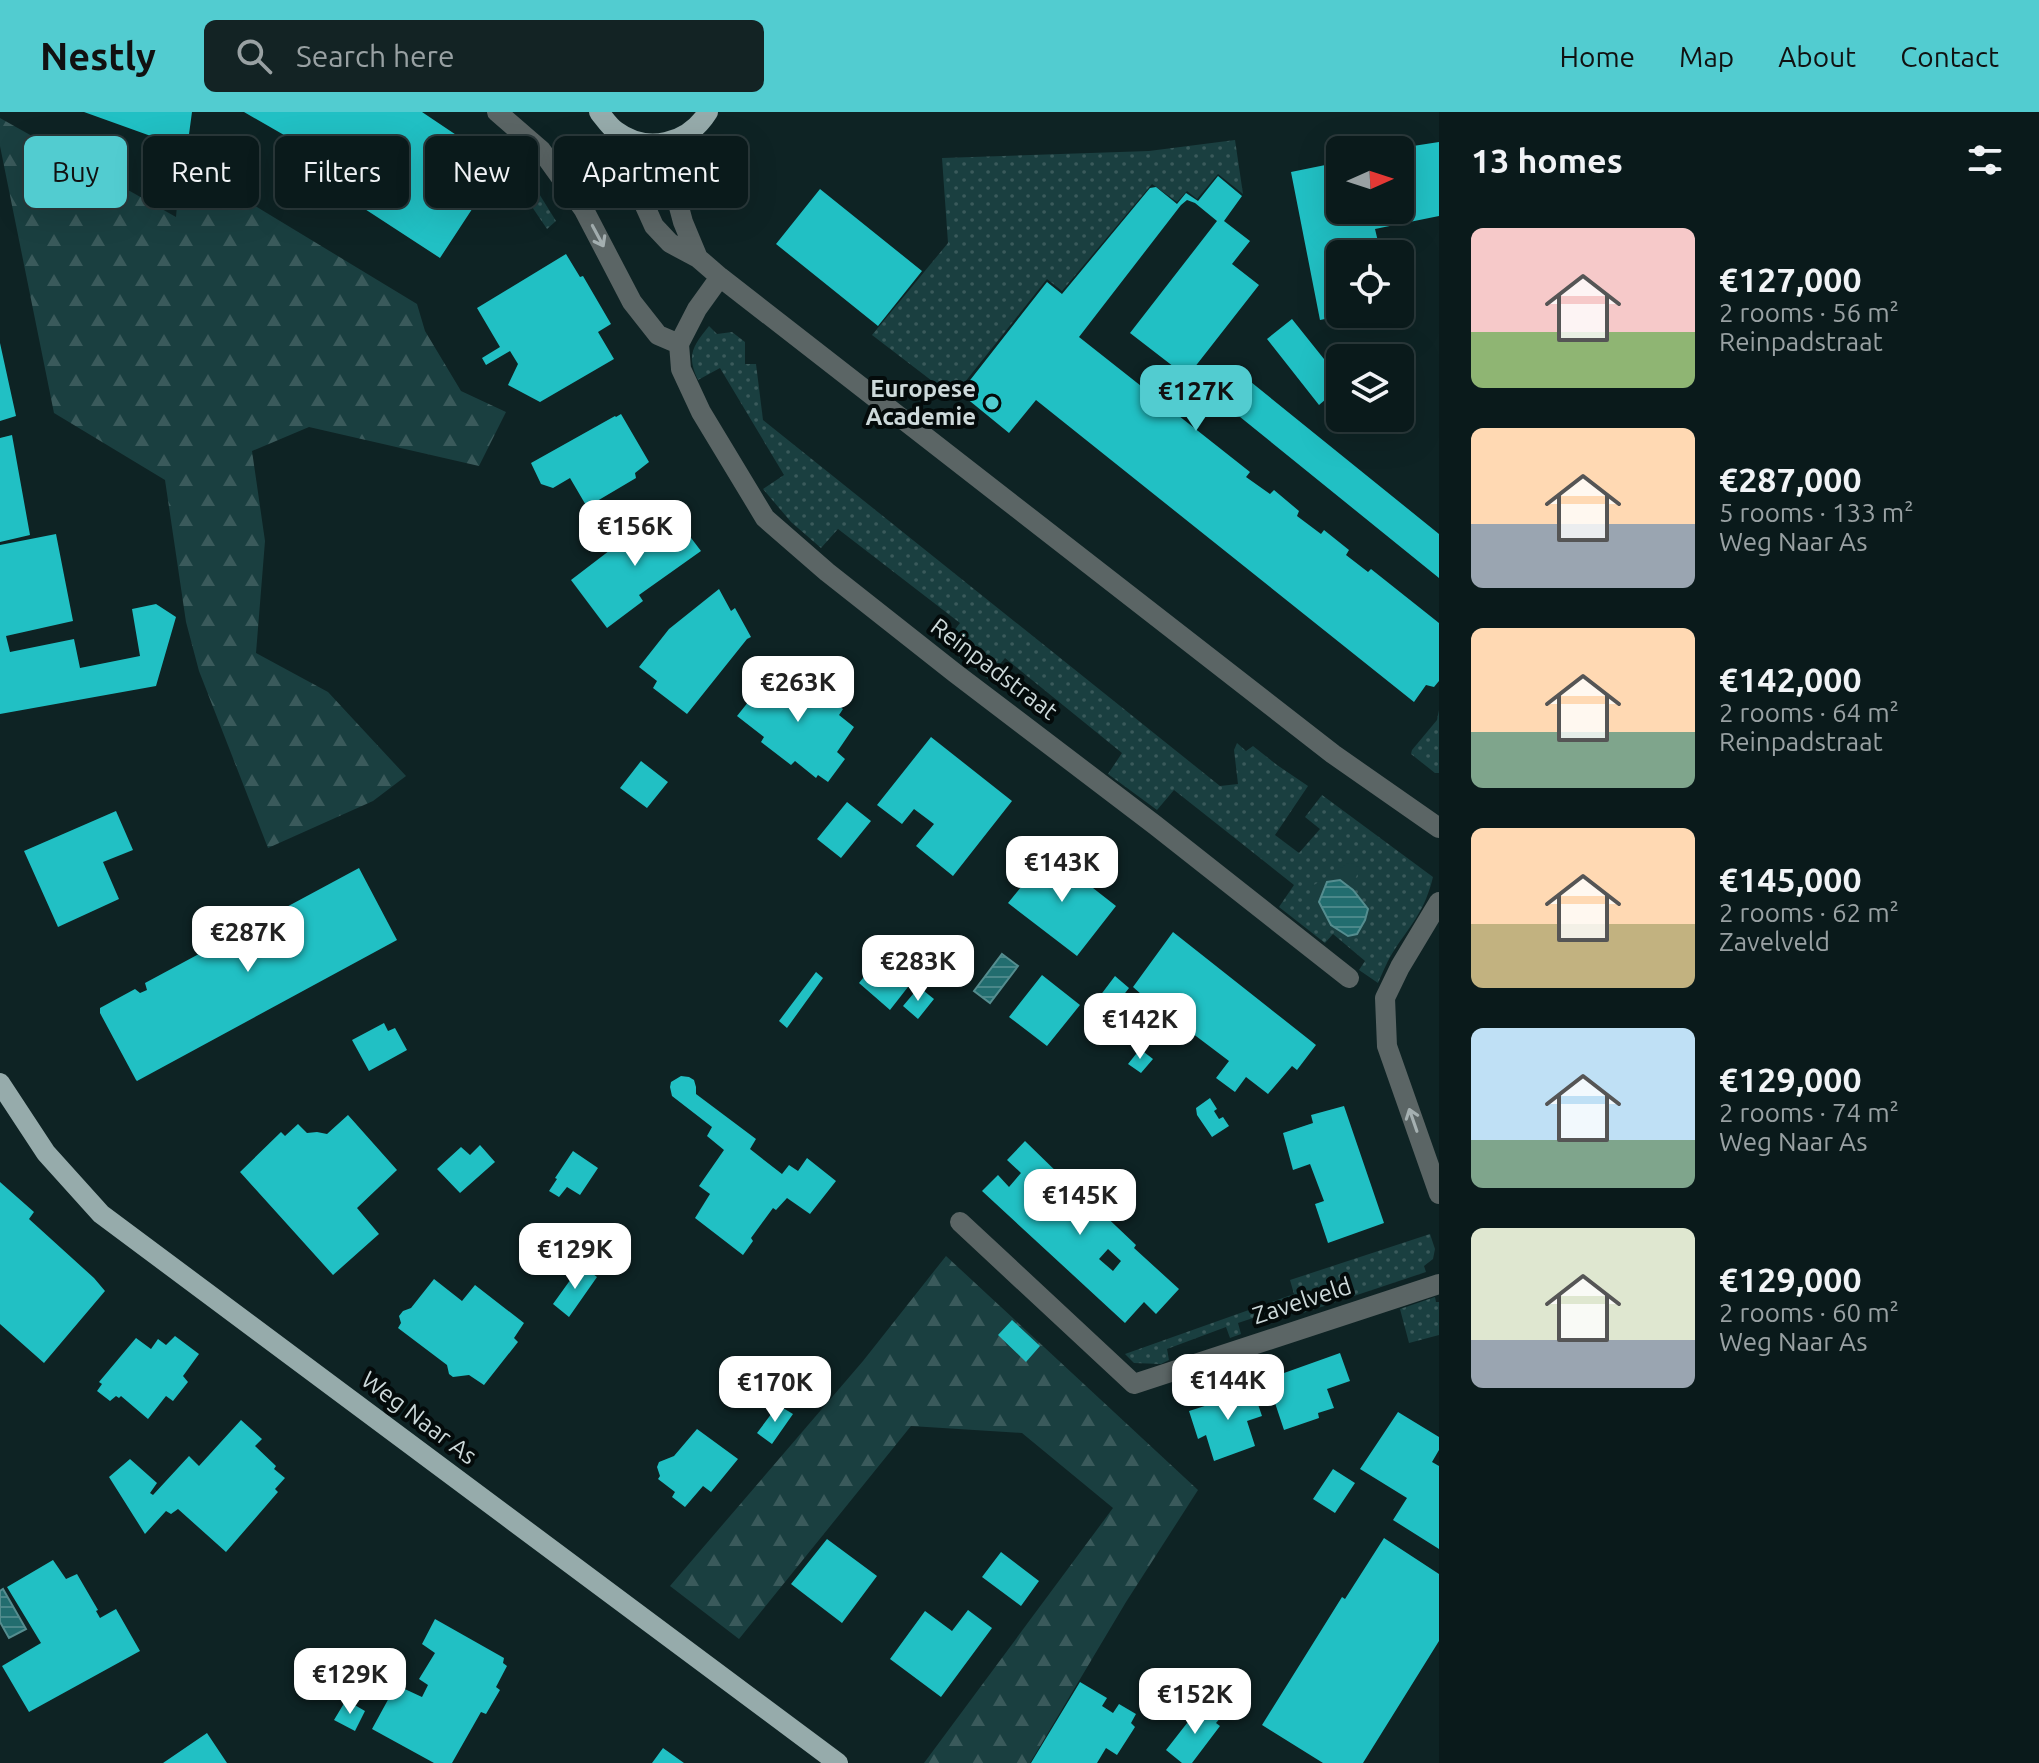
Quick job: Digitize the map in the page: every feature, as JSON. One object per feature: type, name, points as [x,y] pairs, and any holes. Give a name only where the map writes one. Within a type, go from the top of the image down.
[{"type":"main road","points":[[599,112],[614,130],[625,136]]},
{"type":"main road","points":[[686,136],[708,112]]},
{"type":"main road","name":"Weg Naar As","points":[[0,1083],[46,1153],[101,1214],[838,1763]]},
{"type":"street","points":[[497,112],[541,150],[584,210],[632,302],[658,335],[679,344],[697,309],[720,277]]},
{"type":"street","points":[[646,208],[654,226],[670,243],[698,258],[1333,754],[1439,828]]},
{"type":"street","points":[[679,208],[698,258]]},
{"type":"street","name":"Reinpadstraat","points":[[679,344],[681,369],[701,412],[765,518],[827,572],[1349,978]]},
{"type":"street","points":[[1439,902],[1385,998],[1387,1046],[1439,1194]]},
{"type":"street","name":"Zavelveld","points":[[960,1222],[1134,1384],[1439,1284]]},
{"type":"green space","points":[[0,118],[32,136],[24,136],[24,208],[127,208],[127,189],[143,198],[143,208],[160,208],[176,217],[177,208],[259,208],[417,304],[425,331],[461,391],[506,412],[479,466],[309,427],[252,451],[265,541],[256,653],[328,692],[406,776],[373,801],[268,848],[199,671],[186,622],[165,480],[54,413],[0,146]]},
{"type":"green space","points":[[1235,140],[1243,194],[1218,174],[1197,199],[1187,191],[1177,202],[1152,184],[1062,291],[1047,279],[953,397],[872,335],[948,243],[942,158],[1149,151]]},
{"type":"green space","points":[[538,192],[556,221],[547,229],[533,208],[538,208]]},
{"type":"green space","points":[[709,326],[717,334],[732,332],[745,342],[745,364],[756,364],[763,420],[1220,786],[1238,784],[1234,750],[1237,743],[1246,751],[1253,746],[1308,786],[1275,835],[1299,853],[1320,829],[1305,817],[1322,795],[1433,877],[1422,907],[1392,953],[1378,983],[1359,970],[1365,961],[1333,934],[1325,943],[1279,907],[1294,885],[1174,790],[1157,810],[1108,774],[1122,753],[1005,658],[988,679],[943,645],[960,623],[838,529],[821,548],[791,522],[763,489],[784,475],[720,368],[698,380],[692,364],[693,351]]},
{"type":"green space","points":[[1439,710],[1439,773],[1435,773],[1411,754],[1437,720]]},
{"type":"green space","points":[[1350,862],[1360,868],[1353,884],[1317,903],[1311,899],[1311,887]]},
{"type":"green space","points":[[1430,1234],[1435,1249],[1433,1259],[1424,1266],[1426,1272],[1303,1313],[1298,1303],[1238,1323],[1241,1334],[1230,1338],[1226,1327],[1167,1349],[1169,1360],[1161,1364],[1134,1363],[1125,1354],[1294,1294],[1290,1280]]},
{"type":"green space","points":[[946,1256],[1198,1490],[1126,1602],[1030,1763],[924,1763],[1113,1508],[1022,1433],[911,1426],[739,1639],[670,1586],[863,1361]]},
{"type":"green space","points":[[1435,1297],[1439,1302],[1439,1335],[1409,1343],[1400,1309]]},
{"type":"water","points":[[1340,880],[1353,890],[1368,909],[1357,934],[1348,936],[1331,925],[1319,902],[1327,882]]},
{"type":"water","points":[[1002,954],[1018,966],[990,1003],[974,991]]},
{"type":"water","points":[[3,1589],[26,1629],[9,1638],[0,1622],[0,1591]]},
{"type":"building","points":[[84,112],[192,112],[189,136],[151,136]]},
{"type":"building","points":[[244,112],[422,112],[458,136],[425,136],[425,208],[473,208],[440,258],[363,208],[409,208],[409,136],[286,136]]},
{"type":"building","points":[[1439,142],[1439,216],[1414,221],[1414,146]]},
{"type":"building","points":[[1326,165],[1326,224],[1400,224],[1375,229],[1378,240],[1326,240],[1326,319],[1320,320],[1291,172]]},
{"type":"building","points":[[1218,176],[1242,196],[1224,221],[1250,241],[1232,264],[1259,285],[1187,377],[1130,333],[1217,221],[1187,200],[1079,337],[1250,472],[1246,477],[1270,494],[1274,490],[1299,511],[1297,516],[1321,534],[1324,530],[1349,550],[1346,555],[1368,572],[1371,569],[1439,623],[1439,681],[1434,687],[1426,685],[1414,702],[1036,400],[1009,433],[960,393],[1047,282],[1062,294],[1150,188],[1156,187],[1177,204],[1186,193],[1198,201]]},
{"type":"building","points":[[820,189],[922,271],[878,326],[776,244]]},
{"type":"building","points":[[566,254],[580,277],[583,276],[611,324],[598,332],[614,359],[540,402],[508,385],[518,364],[510,351],[486,365],[482,358],[500,347],[477,308]]},
{"type":"building","points":[[1292,319],[1326,362],[1326,399],[1319,405],[1267,339]]},
{"type":"building","points":[[0,343],[16,416],[0,421]]},
{"type":"building","points":[[1246,378],[1439,534],[1439,578],[1224,404]]},
{"type":"building","points":[[621,414],[649,462],[635,473],[636,478],[587,507],[570,478],[553,488],[541,484],[531,463]]},
{"type":"building","points":[[12,435],[30,535],[0,542],[0,438]]},
{"type":"building","points":[[672,513],[701,551],[639,595],[643,601],[607,628],[571,580],[652,518],[657,524]]},
{"type":"building","points":[[56,534],[73,621],[6,636],[10,652],[74,639],[80,668],[140,656],[132,609],[156,604],[176,617],[156,686],[0,714],[0,545]]},
{"type":"building","points":[[719,589],[731,611],[735,608],[751,637],[687,714],[653,688],[657,681],[639,667],[669,629]]},
{"type":"building","points":[[777,666],[810,691],[814,687],[843,709],[839,715],[854,727],[837,752],[845,759],[828,782],[818,775],[816,778],[795,761],[791,765],[761,742],[764,737],[737,716]]},
{"type":"building","points":[[931,737],[1012,801],[953,876],[916,846],[934,824],[914,809],[902,824],[877,805]]},
{"type":"building","points":[[641,761],[668,782],[647,808],[620,788]]},
{"type":"building","points":[[847,802],[871,821],[841,858],[817,839]]},
{"type":"building","points":[[116,811],[133,850],[103,862],[119,899],[58,927],[24,851]]},
{"type":"building","points":[[1047,852],[1116,906],[1077,956],[1008,903],[1021,887],[1023,878],[1036,868]]},
{"type":"building","points":[[359,868],[397,940],[136,1080],[100,1008],[135,989],[140,993],[147,990],[145,983]]},
{"type":"building","points":[[1173,932],[1316,1045],[1297,1070],[1292,1066],[1268,1094],[1246,1077],[1235,1092],[1216,1078],[1229,1061],[1184,1027],[1178,1034],[1161,1022],[1166,1016],[1133,987]]},
{"type":"building","points":[[891,943],[922,969],[890,1010],[859,983]]},
{"type":"building","points":[[816,972],[823,978],[787,1028],[779,1021]]},
{"type":"building","points":[[1042,975],[1080,1005],[1047,1046],[1009,1017]]},
{"type":"building","points":[[1115,976],[1129,988],[1098,1028],[1084,1017]]},
{"type":"building","points":[[919,987],[934,999],[918,1019],[903,1006]]},
{"type":"building","points":[[384,1023],[388,1031],[395,1028],[407,1050],[369,1071],[352,1040]]},
{"type":"building","points":[[1140,1049],[1153,1059],[1141,1073],[1128,1064]]},
{"type":"building","points":[[681,1076],[694,1080],[696,1094],[756,1139],[750,1149],[782,1174],[789,1165],[798,1171],[807,1158],[836,1181],[810,1214],[787,1198],[776,1210],[773,1208],[751,1238],[753,1241],[743,1255],[695,1218],[710,1194],[699,1186],[724,1150],[707,1136],[712,1127],[672,1096],[671,1082]]},
{"type":"building","points":[[1210,1098],[1219,1119],[1223,1117],[1229,1126],[1212,1137],[1197,1115],[1196,1108]]},
{"type":"building","points":[[1344,1106],[1384,1223],[1328,1243],[1315,1204],[1324,1201],[1310,1164],[1293,1170],[1283,1133],[1313,1123],[1311,1115]]},
{"type":"building","points":[[348,1115],[397,1170],[357,1208],[379,1234],[333,1275],[240,1172],[281,1132],[285,1136],[298,1124],[307,1133],[327,1134]]},
{"type":"building","points":[[1025,1141],[1065,1180],[1063,1183],[1076,1194],[1078,1190],[1179,1289],[1156,1314],[1144,1302],[1125,1323],[982,1191],[998,1175],[1009,1187],[1021,1173],[1007,1160]],"holes":[[[1108,1249],[1121,1261],[1113,1271],[1099,1259]]]},
{"type":"building","points":[[480,1145],[495,1162],[460,1193],[437,1169],[461,1147],[470,1155]]},
{"type":"building","points":[[573,1151],[598,1168],[580,1195],[567,1187],[559,1197],[549,1191]]},
{"type":"building","points":[[0,1182],[34,1212],[29,1219],[105,1291],[44,1363],[0,1324]]},
{"type":"building","points":[[581,1265],[597,1277],[569,1317],[553,1304]]},
{"type":"building","points":[[434,1279],[462,1301],[475,1285],[524,1323],[514,1338],[518,1342],[484,1385],[469,1375],[453,1377],[447,1365],[398,1328],[401,1323],[399,1316],[411,1308]]},
{"type":"building","points":[[1012,1320],[1040,1346],[1026,1362],[998,1335]]},
{"type":"building","points":[[175,1336],[199,1354],[183,1376],[188,1382],[173,1401],[166,1396],[148,1419],[121,1396],[110,1401],[97,1391],[102,1384],[99,1382],[136,1338],[151,1349],[158,1339],[166,1345]]},
{"type":"building","points":[[1340,1353],[1350,1381],[1327,1389],[1334,1408],[1318,1413],[1319,1418],[1284,1430],[1267,1379]]},
{"type":"building","points":[[1251,1384],[1262,1416],[1247,1421],[1255,1446],[1214,1461],[1206,1435],[1198,1439],[1189,1411],[1211,1404],[1209,1398]]},
{"type":"building","points":[[778,1405],[793,1414],[772,1444],[757,1433]]},
{"type":"building","points":[[1398,1412],[1439,1437],[1439,1450],[1432,1462],[1439,1466],[1439,1549],[1393,1520],[1407,1498],[1360,1469]]},
{"type":"building","points":[[241,1420],[262,1439],[255,1446],[285,1478],[275,1489],[278,1492],[226,1552],[178,1509],[171,1514],[166,1511],[145,1534],[109,1477],[130,1459],[157,1483],[150,1493],[153,1495],[189,1456],[199,1466]]},
{"type":"building","points":[[697,1429],[738,1459],[711,1492],[703,1486],[685,1507],[672,1497],[675,1492],[658,1479],[657,1467],[659,1462],[674,1456]]},
{"type":"building","points":[[1333,1469],[1355,1483],[1335,1513],[1313,1499]]},
{"type":"building","points":[[1384,1538],[1439,1574],[1439,1641],[1363,1763],[1323,1763],[1262,1725],[1342,1597],[1345,1599]]},
{"type":"building","points":[[827,1539],[877,1576],[842,1623],[791,1584]]},
{"type":"building","points":[[1001,1552],[1039,1581],[1021,1606],[982,1577]]},
{"type":"building","points":[[53,1560],[66,1579],[77,1574],[100,1618],[116,1609],[140,1651],[29,1712],[2,1666],[41,1643],[7,1587]]},
{"type":"building","points":[[968,1610],[992,1628],[941,1697],[890,1659],[925,1611],[952,1631]]},
{"type":"building","points":[[435,1619],[504,1658],[503,1663],[507,1666],[496,1687],[500,1690],[486,1714],[481,1712],[452,1763],[434,1763],[372,1729],[396,1685],[422,1697],[428,1685],[419,1679],[435,1653],[422,1644]]},
{"type":"building","points":[[1080,1682],[1107,1698],[1102,1706],[1113,1713],[1119,1704],[1136,1714],[1131,1723],[1135,1727],[1117,1755],[1106,1748],[1097,1763],[1031,1763]]},
{"type":"building","points":[[346,1700],[365,1711],[355,1731],[334,1720]]},
{"type":"building","points":[[1207,1705],[1221,1717],[1216,1723],[1220,1726],[1192,1763],[1182,1763],[1166,1750],[1198,1709],[1202,1711]]},
{"type":"building","points":[[207,1733],[227,1763],[163,1763]]},
{"type":"building","points":[[663,1748],[684,1763],[652,1763]]},
{"type":"place","name":"Europese Academie","points":[[992,403]]}]
